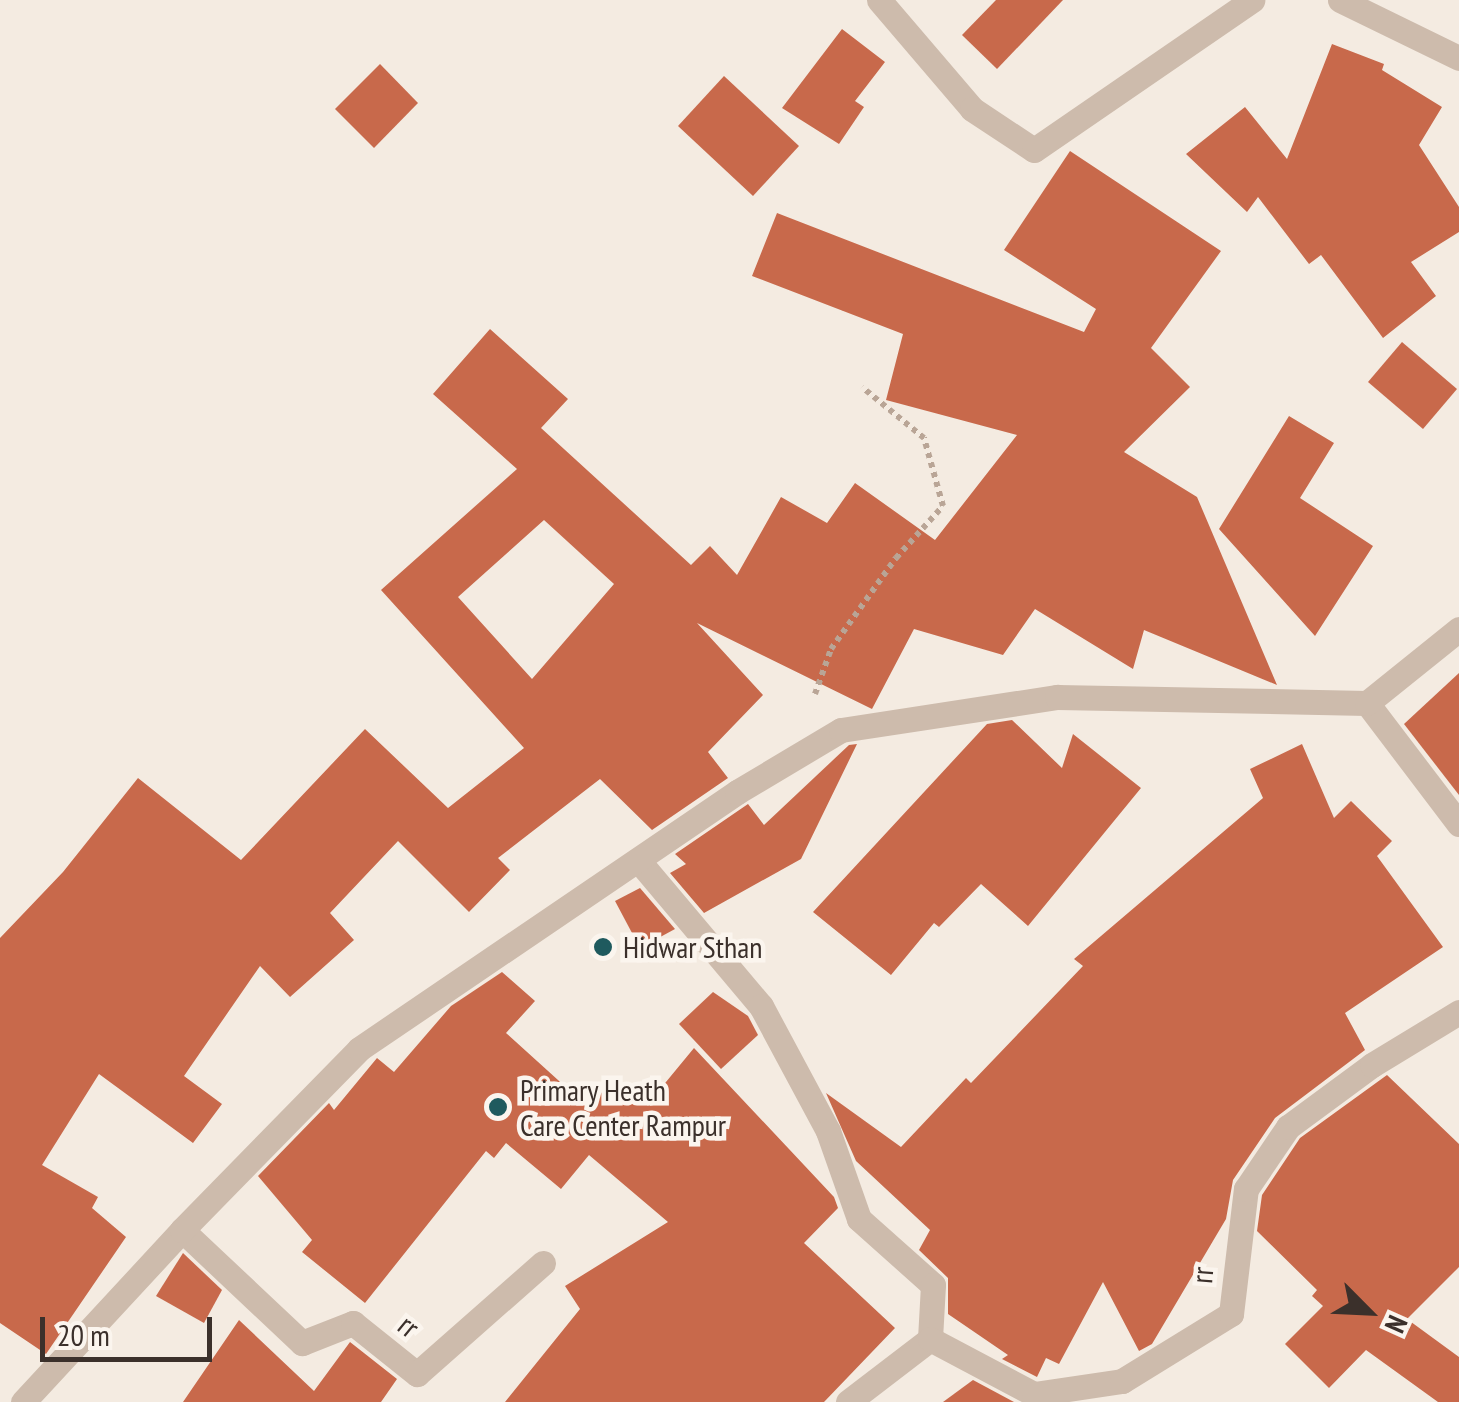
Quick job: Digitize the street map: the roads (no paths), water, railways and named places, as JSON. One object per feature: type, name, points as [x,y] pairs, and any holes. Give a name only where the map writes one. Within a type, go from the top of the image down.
[{"type":"street","points":[[879,0],[972,109],[1034,150],[1252,0]]},
{"type":"street","points":[[1340,0],[1459,58]]},
{"type":"street","points":[[22,1402],[182,1230],[360,1049],[638,860],[841,730],[1056,698],[1367,703],[1459,629]]},
{"type":"street","points":[[1367,703],[1459,824]]},
{"type":"street","points":[[638,860],[761,1006],[828,1131],[859,1219],[934,1285],[930,1339],[848,1402]]},
{"type":"street","name":"rr","points":[[930,1339],[1034,1394],[1122,1381],[1231,1314],[1246,1190],[1288,1127],[1372,1065],[1459,1012]]},
{"type":"street","name":"rr","points":[[182,1230],[302,1342],[354,1322],[417,1374],[543,1263]]},
{"type":"place","name":"Hidwar Sthan","points":[[603,947]]},
{"type":"place","name":"Primary Heath Care Center Rampur","points":[[498,1107]]}]
